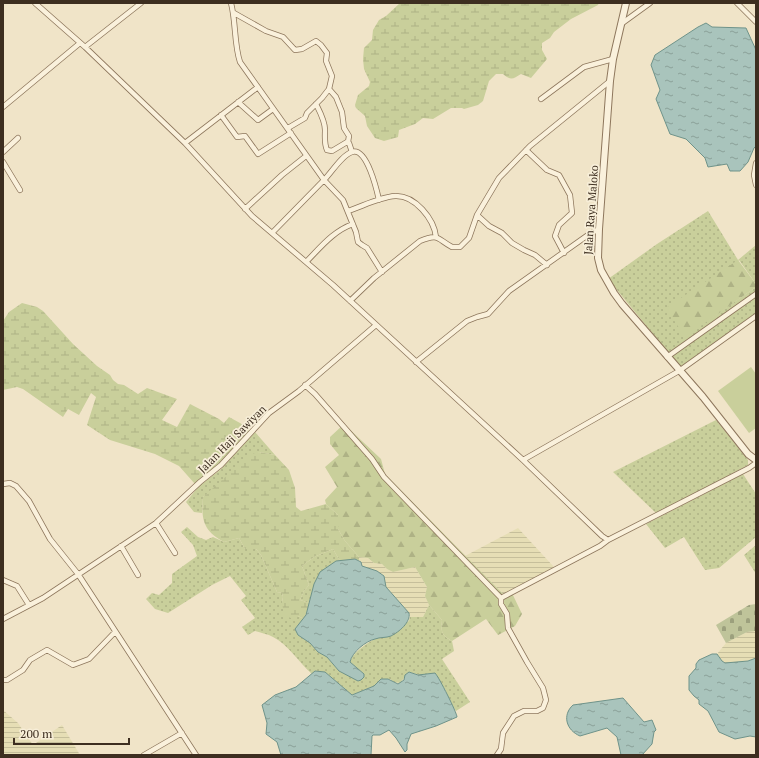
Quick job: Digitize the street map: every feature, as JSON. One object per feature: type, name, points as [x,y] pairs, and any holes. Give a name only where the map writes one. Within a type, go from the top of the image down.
[{"type":"street","points":[[35,3],[85,47],[185,143],[245,209],[350,301],[608,540]]},
{"type":"street","points":[[85,47],[140,3]]},
{"type":"street","points":[[231,3],[236,29],[236,45],[239,58],[246,71],[324,180],[340,196],[348,211],[358,242],[368,249],[382,272]]},
{"type":"street","name":"Jalan Raya Maloko","points":[[626,3],[613,59],[610,81],[599,229],[598,258],[601,270],[622,304],[703,397],[756,462]]},
{"type":"street","points":[[621,24],[650,3]]},
{"type":"street","points":[[737,3],[756,22]]},
{"type":"street","points":[[234,14],[239,15],[266,31],[283,37],[295,50],[302,49],[315,41],[319,42],[327,54],[326,61],[332,76],[329,89],[308,112],[304,119],[288,128]]},
{"type":"street","points":[[3,107],[80,43]]},
{"type":"street","points":[[541,99],[584,67],[613,59]]},
{"type":"street","points":[[350,301],[420,241],[427,238],[436,237],[440,238],[452,247],[460,247],[469,238],[478,215],[499,178],[526,150],[610,81]]},
{"type":"street","points":[[185,143],[258,88]]},
{"type":"street","points":[[329,89],[335,95],[341,110],[344,119],[344,127],[349,136],[348,142],[352,152]]},
{"type":"street","points":[[238,102],[252,117],[258,120],[273,109]]},
{"type":"street","points":[[316,104],[325,126],[324,141],[327,150],[331,151],[348,142]]},
{"type":"street","points":[[221,115],[236,136],[238,138],[243,135],[245,136],[258,154],[291,133]]},
{"type":"street","points":[[3,152],[18,138]]},
{"type":"street","points":[[526,150],[547,170],[559,175],[570,195],[572,214],[559,225],[555,236],[564,253]]},
{"type":"street","points":[[272,233],[332,172],[338,162],[352,152],[357,152],[361,155],[372,172],[379,200]]},
{"type":"street","points":[[245,209],[282,175],[306,156]]},
{"type":"street","points":[[3,162],[20,190]]},
{"type":"street","points":[[756,163],[754,175],[756,185]]},
{"type":"street","points":[[348,211],[394,196],[401,197],[418,205],[423,210],[435,230],[436,237]]},
{"type":"street","points":[[478,215],[491,227],[502,232],[512,243],[535,255],[547,265]]},
{"type":"street","points":[[306,262],[342,228],[353,224]]},
{"type":"street","points":[[416,362],[467,321],[488,314],[509,291],[588,235],[599,229]]},
{"type":"street","points":[[667,357],[756,294]]},
{"type":"street","points":[[523,460],[679,371],[756,316]]},
{"type":"street","name":"Jalan Haji Sawiyan","points":[[3,619],[47,595],[156,524],[215,471],[269,413],[306,385],[376,325]]},
{"type":"street","points":[[306,385],[372,459],[384,477],[501,598],[501,604],[507,614],[508,628],[543,688],[546,700],[543,708],[537,711],[524,711],[514,716],[503,733],[501,749],[497,755]]},
{"type":"street","points":[[501,598],[600,546],[608,540],[736,475],[756,462]]},
{"type":"street","points":[[3,484],[10,483],[16,486],[29,501],[50,539],[78,574],[196,755]]},
{"type":"street","points":[[156,524],[174,553]]},
{"type":"street","points":[[121,546],[138,576]]},
{"type":"street","points":[[3,580],[17,586],[29,605]]},
{"type":"street","points":[[3,680],[7,680],[22,670],[30,660],[47,650],[73,665],[89,659],[115,632]]},
{"type":"street","points":[[144,755],[182,733]]},
{"type":"shaded area","points":[[518,528],[554,567],[504,595],[465,556]]},
{"type":"shaded area","points":[[359,557],[368,558],[374,563],[382,564],[393,572],[415,567],[427,587],[425,596],[429,605],[423,617],[410,617],[409,613],[386,587],[384,576],[377,571],[362,566]]},
{"type":"shaded area","points":[[756,631],[756,658],[735,663],[725,663],[722,661],[717,654],[726,643],[747,632]]},
{"type":"shaded area","points":[[3,710],[18,723],[33,745],[62,725],[80,755],[3,755]]},
{"type":"green space","points":[[400,3],[599,3],[598,5],[571,19],[554,32],[550,38],[542,43],[542,50],[547,59],[531,78],[521,74],[516,77],[508,78],[503,74],[496,74],[489,81],[483,101],[478,105],[464,109],[451,108],[433,119],[423,118],[415,124],[399,130],[398,137],[384,141],[375,138],[367,126],[365,116],[356,108],[355,105],[358,95],[369,86],[370,82],[364,69],[364,48],[372,40],[373,30],[379,20],[386,16]]},
{"type":"green space","points":[[708,211],[738,260],[756,245],[756,284],[739,260],[685,336],[756,287],[756,315],[680,367],[608,279],[657,244]]},
{"type":"green space","points":[[738,260],[756,284],[756,287],[685,337],[666,308]]},
{"type":"green space","points":[[22,303],[37,307],[43,311],[73,344],[97,366],[110,375],[118,384],[124,385],[138,394],[147,388],[177,399],[162,420],[177,427],[190,404],[224,423],[229,417],[251,431],[217,469],[195,484],[179,466],[155,454],[110,440],[87,425],[96,397],[91,393],[79,415],[68,409],[63,417],[23,389],[17,387],[3,390],[3,321],[9,312]]},
{"type":"green space","points":[[751,367],[756,374],[756,428],[749,433],[718,391]]},
{"type":"green space","points":[[716,420],[748,460],[748,465],[657,514],[613,472]]},
{"type":"green space","points":[[344,424],[381,459],[385,474],[504,595],[511,591],[522,614],[515,626],[498,635],[486,619],[452,641],[442,633],[442,620],[429,605],[425,596],[427,587],[415,567],[393,572],[382,564],[374,563],[368,558],[359,557],[345,541],[338,529],[338,515],[326,504],[325,500],[337,487],[325,467],[339,455],[330,444],[330,437]]},
{"type":"green space","points":[[255,432],[275,455],[259,452],[203,497],[202,513],[194,512],[186,502],[199,486],[220,470]]},
{"type":"green space","points":[[259,452],[275,455],[289,470],[295,488],[296,507],[301,511],[326,504],[338,515],[338,529],[345,541],[359,557],[359,560],[340,561],[333,549],[314,557],[302,566],[309,585],[304,591],[300,600],[310,603],[304,619],[298,616],[293,619],[284,615],[282,593],[277,592],[261,555],[256,549],[245,549],[239,538],[224,542],[217,538],[208,529],[203,518],[203,497],[251,454]]},
{"type":"green space","points":[[743,474],[756,494],[756,537],[719,568],[705,570],[684,537],[665,548],[646,524]]},
{"type":"green space","points":[[187,527],[198,537],[206,540],[213,537],[224,542],[239,538],[245,549],[256,549],[261,555],[277,592],[282,593],[282,602],[298,616],[304,619],[296,629],[298,635],[310,643],[318,652],[327,657],[339,671],[364,677],[364,674],[350,662],[353,656],[375,638],[409,621],[410,617],[423,617],[429,605],[442,620],[442,633],[452,641],[454,651],[442,659],[470,702],[456,711],[450,703],[445,689],[420,675],[409,672],[400,683],[394,682],[390,679],[381,679],[374,686],[352,695],[325,672],[315,671],[312,674],[284,644],[278,640],[269,635],[255,631],[248,635],[242,627],[255,618],[241,600],[246,596],[230,576],[212,585],[168,613],[155,609],[146,599],[152,593],[159,595],[172,583],[172,574],[197,556],[193,545],[181,532]]},
{"type":"green space","points":[[756,545],[756,574],[744,555]]},
{"type":"green space","points":[[333,549],[340,561],[336,561],[313,593],[310,603],[300,600],[304,591],[309,585],[302,566],[314,557]]},
{"type":"green space","points":[[756,604],[756,631],[747,632],[726,643],[716,625],[749,605]]},
{"type":"water","points":[[706,23],[712,27],[746,28],[756,50],[756,146],[748,162],[740,171],[730,171],[727,164],[708,167],[705,158],[686,139],[670,134],[656,99],[660,90],[651,65],[655,55]]},
{"type":"water","points":[[355,559],[361,562],[362,566],[377,571],[384,576],[386,587],[409,613],[408,620],[397,632],[391,636],[371,640],[353,654],[350,662],[364,674],[364,677],[358,681],[339,671],[327,657],[318,652],[310,643],[298,635],[295,629],[306,615],[314,584],[320,572],[336,561]]},
{"type":"water","points":[[712,654],[717,654],[725,663],[748,661],[756,658],[756,737],[750,736],[735,739],[719,732],[708,711],[699,704],[699,700],[689,690],[689,676],[696,668],[696,664],[699,660]]},
{"type":"water","points":[[315,671],[325,672],[352,695],[374,686],[381,679],[388,679],[398,684],[404,680],[405,675],[409,672],[418,675],[435,673],[448,695],[457,717],[411,734],[407,744],[407,750],[405,752],[389,730],[380,735],[372,736],[371,755],[281,755],[277,742],[266,734],[267,723],[262,705],[275,695],[296,687]]},
{"type":"water","points":[[623,698],[644,722],[652,720],[656,730],[654,732],[652,744],[642,755],[621,755],[617,737],[607,728],[580,736],[571,730],[567,722],[567,713],[573,705]]}]
